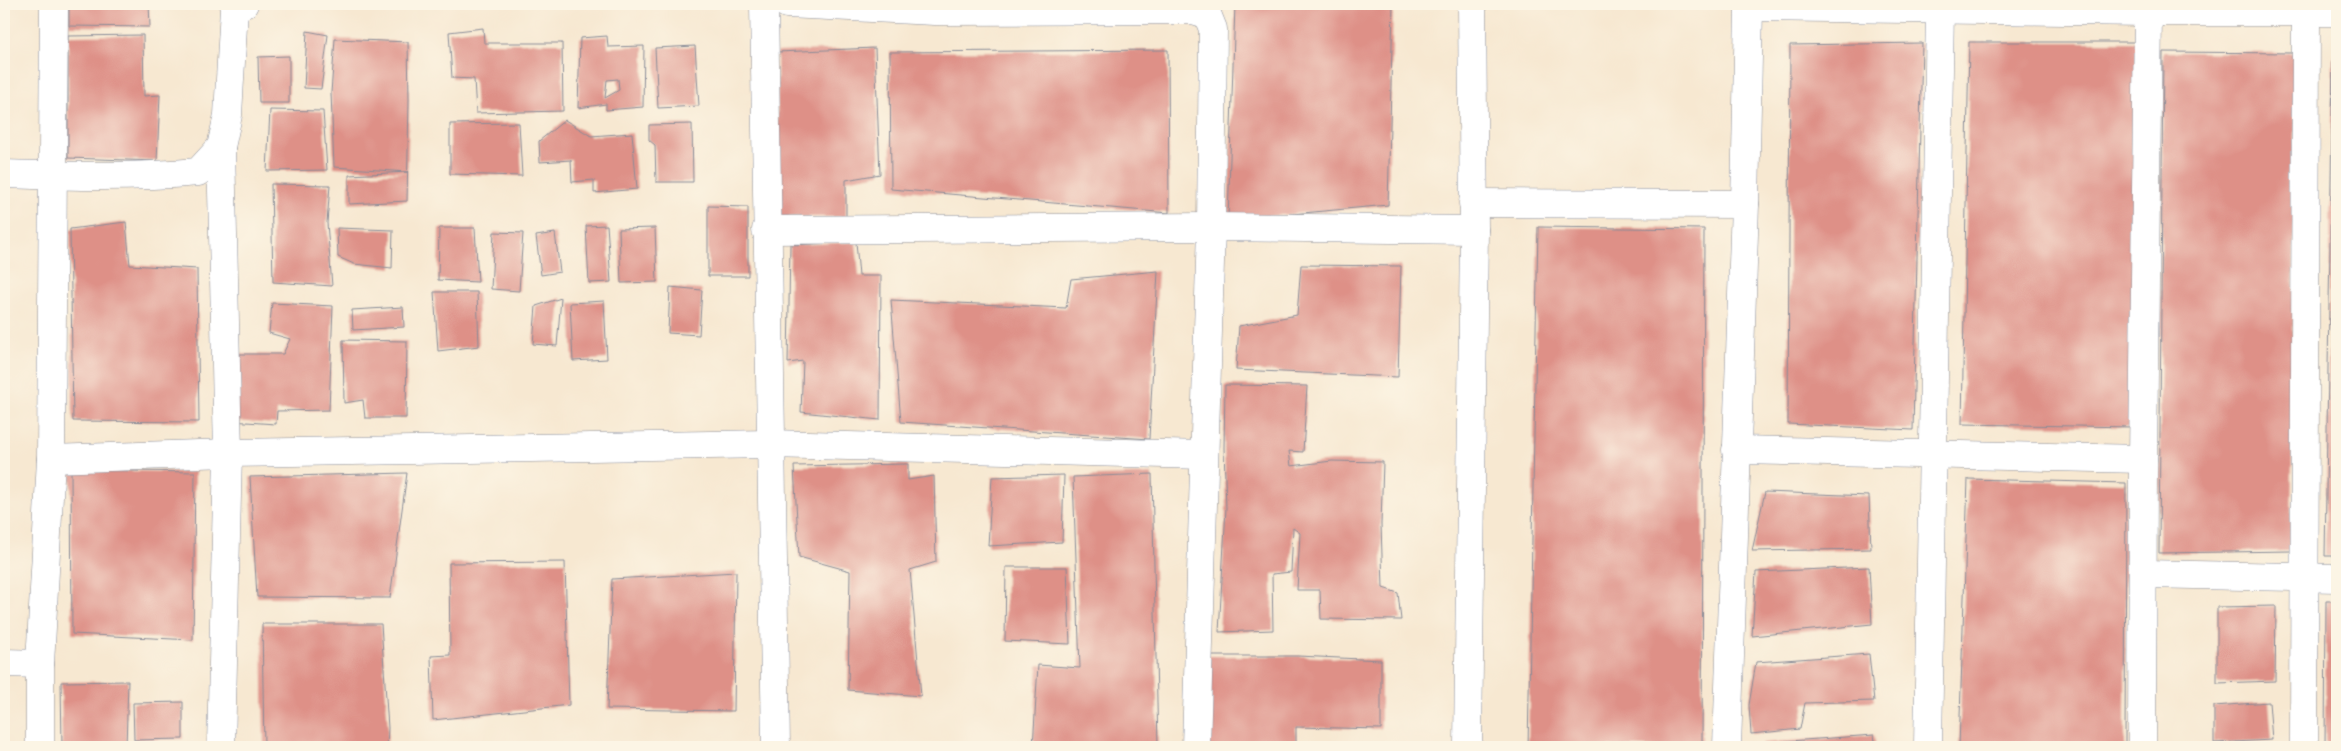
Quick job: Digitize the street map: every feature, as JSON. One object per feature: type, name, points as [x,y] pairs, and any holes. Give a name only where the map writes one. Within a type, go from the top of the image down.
[{"type":"street","points":[[40,747],[40,664],[51,459],[54,4]]},
{"type":"street","points":[[221,747],[228,453],[221,147],[228,115],[234,8],[244,4]]},
{"type":"street","points":[[764,4],[766,230],[776,747]]},
{"type":"street","points":[[787,4],[934,11],[1193,10],[1207,14],[1213,29],[1211,227],[1196,747]]},
{"type":"street","points":[[1468,747],[1474,230],[1472,4]]},
{"type":"street","points":[[1727,747],[1745,204],[1749,7],[2148,12],[2268,8],[2337,12]]},
{"type":"street","points":[[1928,747],[1940,8]]},
{"type":"street","points":[[2304,747],[2306,578],[2306,11]]},
{"type":"street","points":[[2142,747],[2148,12]]},
{"type":"street","points":[[4,174],[54,176],[166,175],[198,172],[221,147]]},
{"type":"street","points":[[1473,203],[1745,204]]},
{"type":"street","points":[[766,230],[1211,227],[1474,230]]},
{"type":"street","points":[[51,459],[228,453],[770,444],[1204,455]]},
{"type":"street","points":[[1736,450],[2143,459]]},
{"type":"street","points":[[2144,574],[2337,578]]},
{"type":"street","points":[[4,663],[40,664]]},
{"type":"building","points":[[4,4],[9,4],[8,43],[4,42]]},
{"type":"building","points":[[69,4],[149,4],[150,27],[69,26]]},
{"type":"building","points":[[1235,4],[1393,4],[1388,205],[1228,220]]},
{"type":"building","points":[[483,28],[484,43],[562,43],[563,111],[476,113],[474,79],[452,78],[449,32]]},
{"type":"building","points":[[307,31],[328,35],[321,89],[304,88]]},
{"type":"building","points":[[143,35],[144,96],[160,95],[157,161],[68,158],[68,36]]},
{"type":"building","points":[[607,36],[608,47],[644,46],[643,107],[606,110],[606,104],[578,108],[580,38]],"holes":[[[618,79],[619,90],[605,98],[607,80]]]},
{"type":"building","points":[[335,39],[408,42],[408,172],[334,167],[331,93]]},
{"type":"building","points":[[1969,42],[2139,42],[2132,427],[1962,424]]},
{"type":"building","points":[[1922,43],[1913,430],[1788,424],[1790,45]]},
{"type":"building","points":[[695,46],[699,106],[658,108],[655,48]]},
{"type":"building","points":[[875,48],[880,174],[846,180],[846,217],[778,217],[777,52]]},
{"type":"building","points":[[1168,50],[1169,213],[891,189],[890,52]]},
{"type":"building","points":[[2163,52],[2296,53],[2291,551],[2159,553]]},
{"type":"building","points":[[2333,55],[2337,55],[2337,556],[2325,556]]},
{"type":"building","points":[[289,56],[289,103],[259,103],[258,57]]},
{"type":"building","points":[[270,110],[323,111],[327,170],[267,171]]},
{"type":"building","points":[[565,120],[591,136],[632,133],[637,189],[594,193],[594,180],[572,182],[571,160],[540,162],[539,141]]},
{"type":"building","points":[[519,123],[522,176],[450,174],[450,124]]},
{"type":"building","points":[[692,124],[693,182],[656,182],[655,145],[649,140],[649,125]]},
{"type":"building","points":[[408,172],[407,201],[349,204],[349,175]]},
{"type":"building","points":[[271,184],[330,185],[327,223],[332,286],[273,282]]},
{"type":"building","points":[[708,206],[748,207],[748,276],[708,276]]},
{"type":"building","points":[[126,222],[130,265],[197,269],[199,422],[73,421],[70,229]]},
{"type":"building","points":[[607,225],[611,282],[589,283],[586,226]]},
{"type":"building","points":[[1538,227],[1704,229],[1702,747],[1528,747]]},
{"type":"building","points":[[337,228],[393,230],[392,268],[354,264],[338,257]]},
{"type":"building","points":[[439,228],[475,228],[478,282],[438,280]]},
{"type":"building","points":[[655,228],[657,282],[621,283],[619,229]]},
{"type":"building","points":[[494,232],[523,233],[519,291],[491,289]]},
{"type":"building","points":[[555,233],[560,272],[541,275],[536,236]]},
{"type":"building","points":[[856,242],[859,276],[881,276],[880,420],[801,412],[803,361],[788,363],[790,245]]},
{"type":"building","points":[[1301,265],[1401,266],[1398,377],[1236,370],[1239,326],[1297,315]]},
{"type":"building","points":[[1158,271],[1149,439],[901,422],[891,300],[1066,308],[1071,279]]},
{"type":"building","points":[[670,287],[702,290],[699,335],[668,333]]},
{"type":"building","points":[[434,292],[477,292],[479,346],[438,351]]},
{"type":"building","points":[[561,298],[557,346],[533,344],[536,306]]},
{"type":"building","points":[[604,301],[607,359],[573,361],[570,303]]},
{"type":"building","points":[[272,303],[333,306],[329,410],[277,411],[276,424],[231,421],[240,354],[283,354],[290,339],[269,333]]},
{"type":"building","points":[[403,307],[404,327],[353,330],[352,310]]},
{"type":"building","points":[[343,340],[407,341],[406,418],[365,418],[363,400],[344,403]]},
{"type":"building","points":[[1225,385],[1307,386],[1303,452],[1289,451],[1291,466],[1332,461],[1383,462],[1381,524],[1383,588],[1398,593],[1401,620],[1321,619],[1320,590],[1297,590],[1300,533],[1293,528],[1291,572],[1272,574],[1273,630],[1219,632],[1226,508],[1224,448]]},
{"type":"building","points":[[908,464],[908,480],[934,476],[936,562],[910,570],[921,696],[848,690],[850,571],[799,557],[794,466]]},
{"type":"building","points":[[71,470],[195,472],[193,640],[72,634]]},
{"type":"building","points":[[407,473],[390,598],[257,597],[250,477]]},
{"type":"building","points":[[1152,474],[1158,747],[1033,747],[1038,665],[1080,668],[1073,477]]},
{"type":"building","points":[[1064,475],[1062,542],[988,546],[992,477]]},
{"type":"building","points":[[1968,479],[2126,483],[2125,747],[1959,747]]},
{"type":"building","points":[[1765,492],[1869,496],[1871,549],[1752,551]]},
{"type":"building","points":[[565,562],[569,705],[433,720],[431,656],[450,655],[449,563]]},
{"type":"building","points":[[1006,567],[1067,567],[1070,644],[1005,641]]},
{"type":"building","points":[[1869,567],[1872,624],[1752,636],[1756,572]]},
{"type":"building","points":[[736,572],[734,711],[607,709],[612,579]]},
{"type":"building","points":[[2326,601],[2337,601],[2337,747],[2325,747]]},
{"type":"building","points":[[2276,606],[2275,681],[2217,683],[2217,607]]},
{"type":"building","points":[[262,624],[381,624],[388,728],[387,747],[264,747]]},
{"type":"building","points":[[1869,654],[1874,701],[1805,703],[1800,729],[1751,734],[1749,705],[1756,662]]},
{"type":"building","points":[[1208,656],[1298,656],[1381,660],[1381,729],[1296,727],[1296,747],[1207,747]]},
{"type":"building","points":[[128,681],[126,747],[62,747],[61,682]]},
{"type":"building","points":[[183,702],[183,739],[134,740],[133,703]]},
{"type":"building","points":[[2269,702],[2272,740],[2214,743],[2214,706]]},
{"type":"building","points":[[1874,735],[1876,747],[1761,747],[1762,743]]}]
